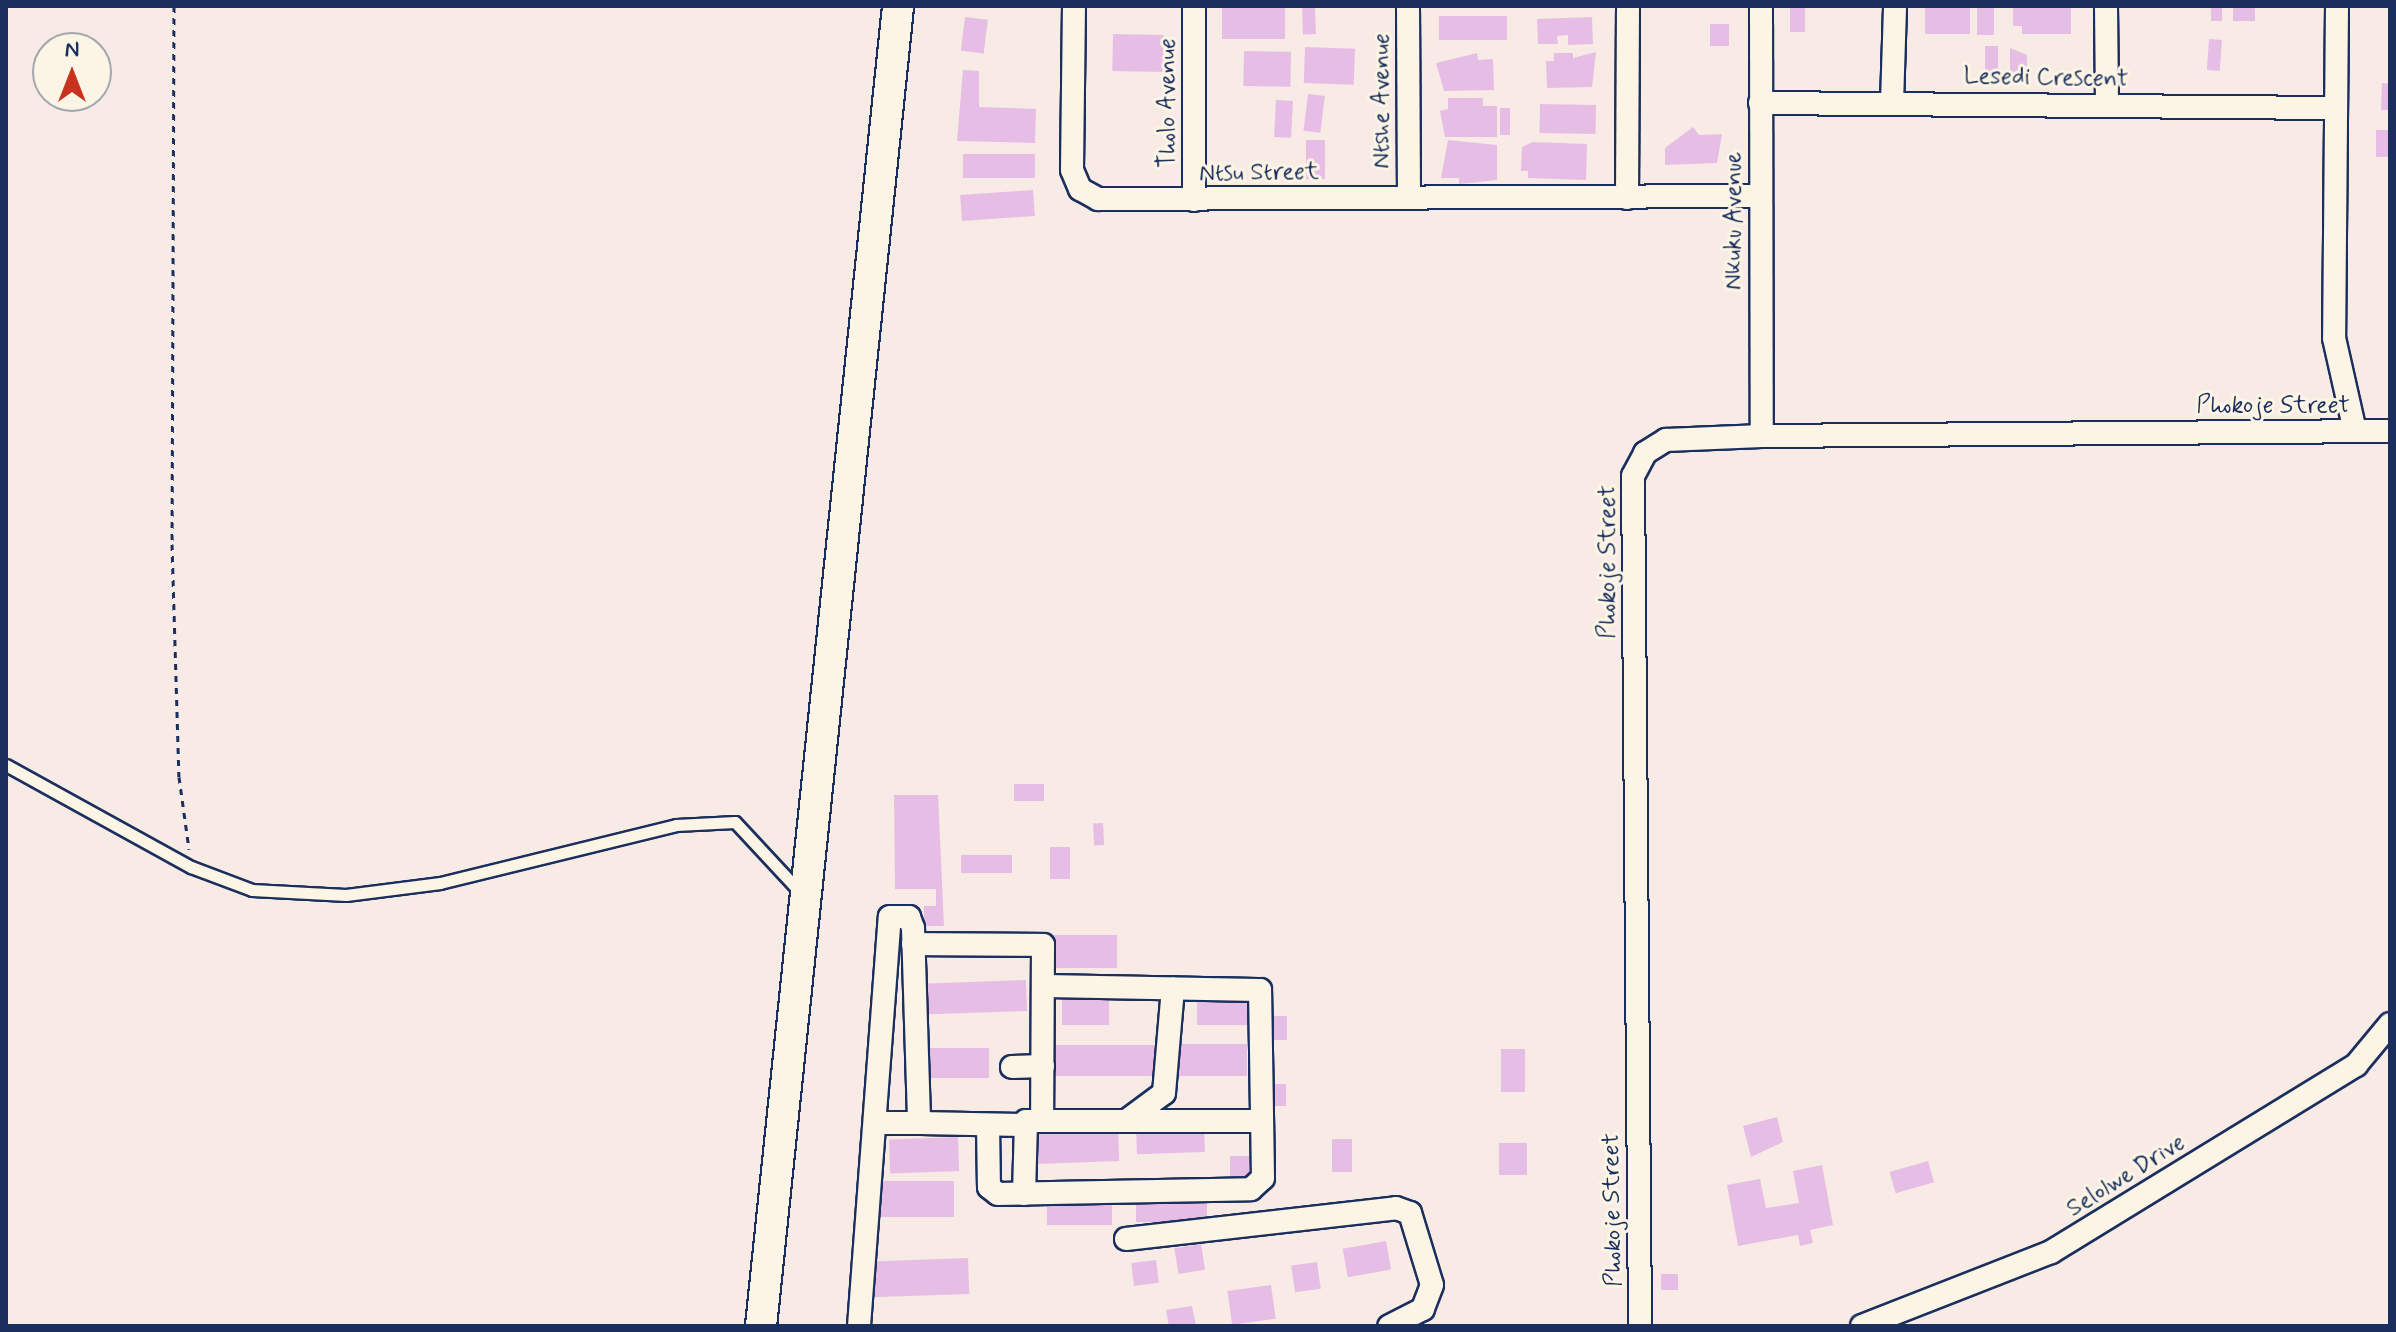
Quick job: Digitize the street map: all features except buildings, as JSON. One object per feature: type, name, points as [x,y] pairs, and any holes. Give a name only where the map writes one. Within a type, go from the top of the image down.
[{"type":"street","points":[[761,1326],[898,6]]},
{"type":"street","name":"Ntsu Street","points":[[1074,6],[1072,170],[1080,189],[1098,199],[1759,196]]},
{"type":"street","name":"Tholo Avenue","points":[[1194,6],[1194,200]]},
{"type":"street","name":"Ntshe Avenue","points":[[1408,6],[1409,196]]},
{"type":"street","points":[[1627,198],[1628,6]]},
{"type":"street","name":"Nkuku Avenue","points":[[1761,6],[1759,196],[1762,436]]},
{"type":"street","points":[[1892,103],[1895,6]]},
{"type":"street","points":[[2106,6],[2107,104]]},
{"type":"street","points":[[2337,6],[2333,108],[2334,338],[2355,431]]},
{"type":"street","name":"Lesedi Crescent","points":[[1760,103],[2333,108]]},
{"type":"street","name":"Phokoje Street","points":[[1640,1326],[1633,476],[1645,453],[1666,440],[1762,436],[2390,431]]},
{"type":"street","points":[[859,1326],[890,917],[909,917],[913,944],[919,1123]]},
{"type":"street","points":[[913,944],[1039,943],[1044,986],[1043,1066],[1032,1121],[1024,1194]]},
{"type":"street","points":[[988,1125],[991,1192],[1251,1189],[1263,1178],[1260,990],[1044,986]]},
{"type":"street","points":[[1126,1121],[1164,1093],[1173,988]]},
{"type":"street","points":[[882,1021],[917,1021]]},
{"type":"street","name":"Selolwe Drive","points":[[1862,1326],[2051,1252],[2356,1065],[2390,1024]]},
{"type":"street","points":[[1012,1067],[1043,1066]]},
{"type":"street","points":[[875,1123],[988,1125],[1032,1121],[1262,1121]]},
{"type":"street","points":[[1126,1239],[1396,1208],[1410,1213],[1432,1285],[1423,1309],[1389,1326]]},
{"type":"lane","points":[[6,765],[191,867],[252,890],[346,895],[440,883],[676,825],[735,822],[805,898]]},
{"type":"path","points":[[174,6],[172,544],[179,777],[191,867]]}]
